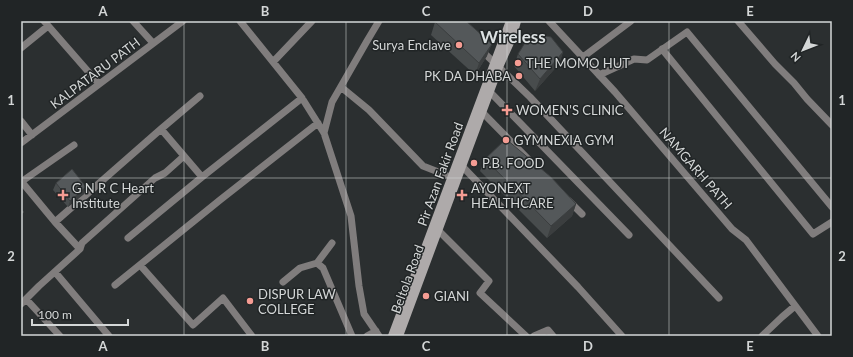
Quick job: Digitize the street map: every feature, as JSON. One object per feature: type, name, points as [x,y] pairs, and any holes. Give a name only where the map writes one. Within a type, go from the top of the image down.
[{"type":"main road","name":"Pir Azan Fakir Road","points":[[436,227],[510,21]]},
{"type":"main road","name":"Pir Azan Fakir Road","points":[[392,336],[462,166],[490,92],[494,62],[513,36],[517,21]]},
{"type":"main road","name":"Beltola Road","points":[[399,336],[436,227]]},
{"type":"street","points":[[133,21],[153,43]]},
{"type":"street","name":"KALPATARU PATH","points":[[21,144],[183,21]]},
{"type":"street","points":[[240,21],[302,98],[324,134],[351,216],[358,286],[364,314],[378,334],[367,336]]},
{"type":"street","points":[[273,62],[312,21]]},
{"type":"street","points":[[324,134],[332,102],[379,21]]},
{"type":"street","name":"NAMGARH PATH","points":[[550,21],[615,92],[732,229],[746,240],[818,336]]},
{"type":"street","points":[[583,57],[631,21]]},
{"type":"street","points":[[738,21],[770,59],[832,125]]},
{"type":"street","points":[[21,48],[46,23],[99,84]]},
{"type":"street","points":[[599,75],[634,59],[647,60],[687,32],[832,207]]},
{"type":"street","points":[[478,47],[535,102],[719,298]]},
{"type":"street","points":[[662,49],[813,234],[832,222]]},
{"type":"street","points":[[341,87],[369,110],[423,166],[446,175]]},
{"type":"street","points":[[490,92],[628,235]]},
{"type":"street","points":[[56,222],[200,96]]},
{"type":"street","points":[[128,238],[302,98]]},
{"type":"street","points":[[482,112],[533,164]]},
{"type":"street","points":[[21,122],[32,135]]},
{"type":"street","points":[[115,285],[220,200],[318,124]]},
{"type":"street","points":[[161,129],[202,177]]},
{"type":"street","points":[[74,145],[21,181],[80,250]]},
{"type":"street","points":[[60,336],[24,302],[39,286],[80,250],[82,242],[155,178],[165,173],[184,156]]},
{"type":"street","points":[[462,166],[578,286],[622,336]]},
{"type":"street","points":[[566,197],[582,214]]},
{"type":"street","points":[[436,227],[489,281],[480,293],[526,336]]},
{"type":"street","points":[[283,282],[300,268],[317,263],[332,244]]},
{"type":"street","points":[[317,263],[323,268],[352,336]]},
{"type":"street","points":[[140,265],[193,325],[223,298],[252,336]]},
{"type":"street","points":[[55,272],[105,335]]},
{"type":"street","points":[[762,336],[795,306]]},
{"type":"street","points":[[534,336],[548,330],[553,336]]},
{"type":"building","points":[[466,21],[492,44],[479,63],[435,22]]},
{"type":"building","points":[[531,33],[551,37],[563,52],[540,79],[518,54]]},
{"type":"building","points":[[506,139],[551,177],[576,204],[551,226],[485,159]]},
{"type":"building","points":[[72,169],[86,187],[70,201],[56,183]]},
{"type":"place","name":"Surya Enclave","points":[[459,45]]},
{"type":"place","name":"THE MOMO HUT","points":[[518,63]]},
{"type":"place","name":"PK DA DHABA","points":[[519,76]]},
{"type":"place","name":"WOMEN'S CLINIC","points":[[507,110]]},
{"type":"place","name":"GYMNEXIA GYM","points":[[506,140]]},
{"type":"place","name":"P.B. FOOD","points":[[474,163]]},
{"type":"place","name":"G N R C Heart Institute","points":[[63,195]]},
{"type":"place","name":"AYONEXT HEALTHCARE","points":[[462,195]]},
{"type":"place","name":"GIANI","points":[[426,296]]},
{"type":"place","name":"DISPUR LAW COLLEGE","points":[[250,301]]},
{"type":"district","name":"Wireless","points":[[513,36]]}]
